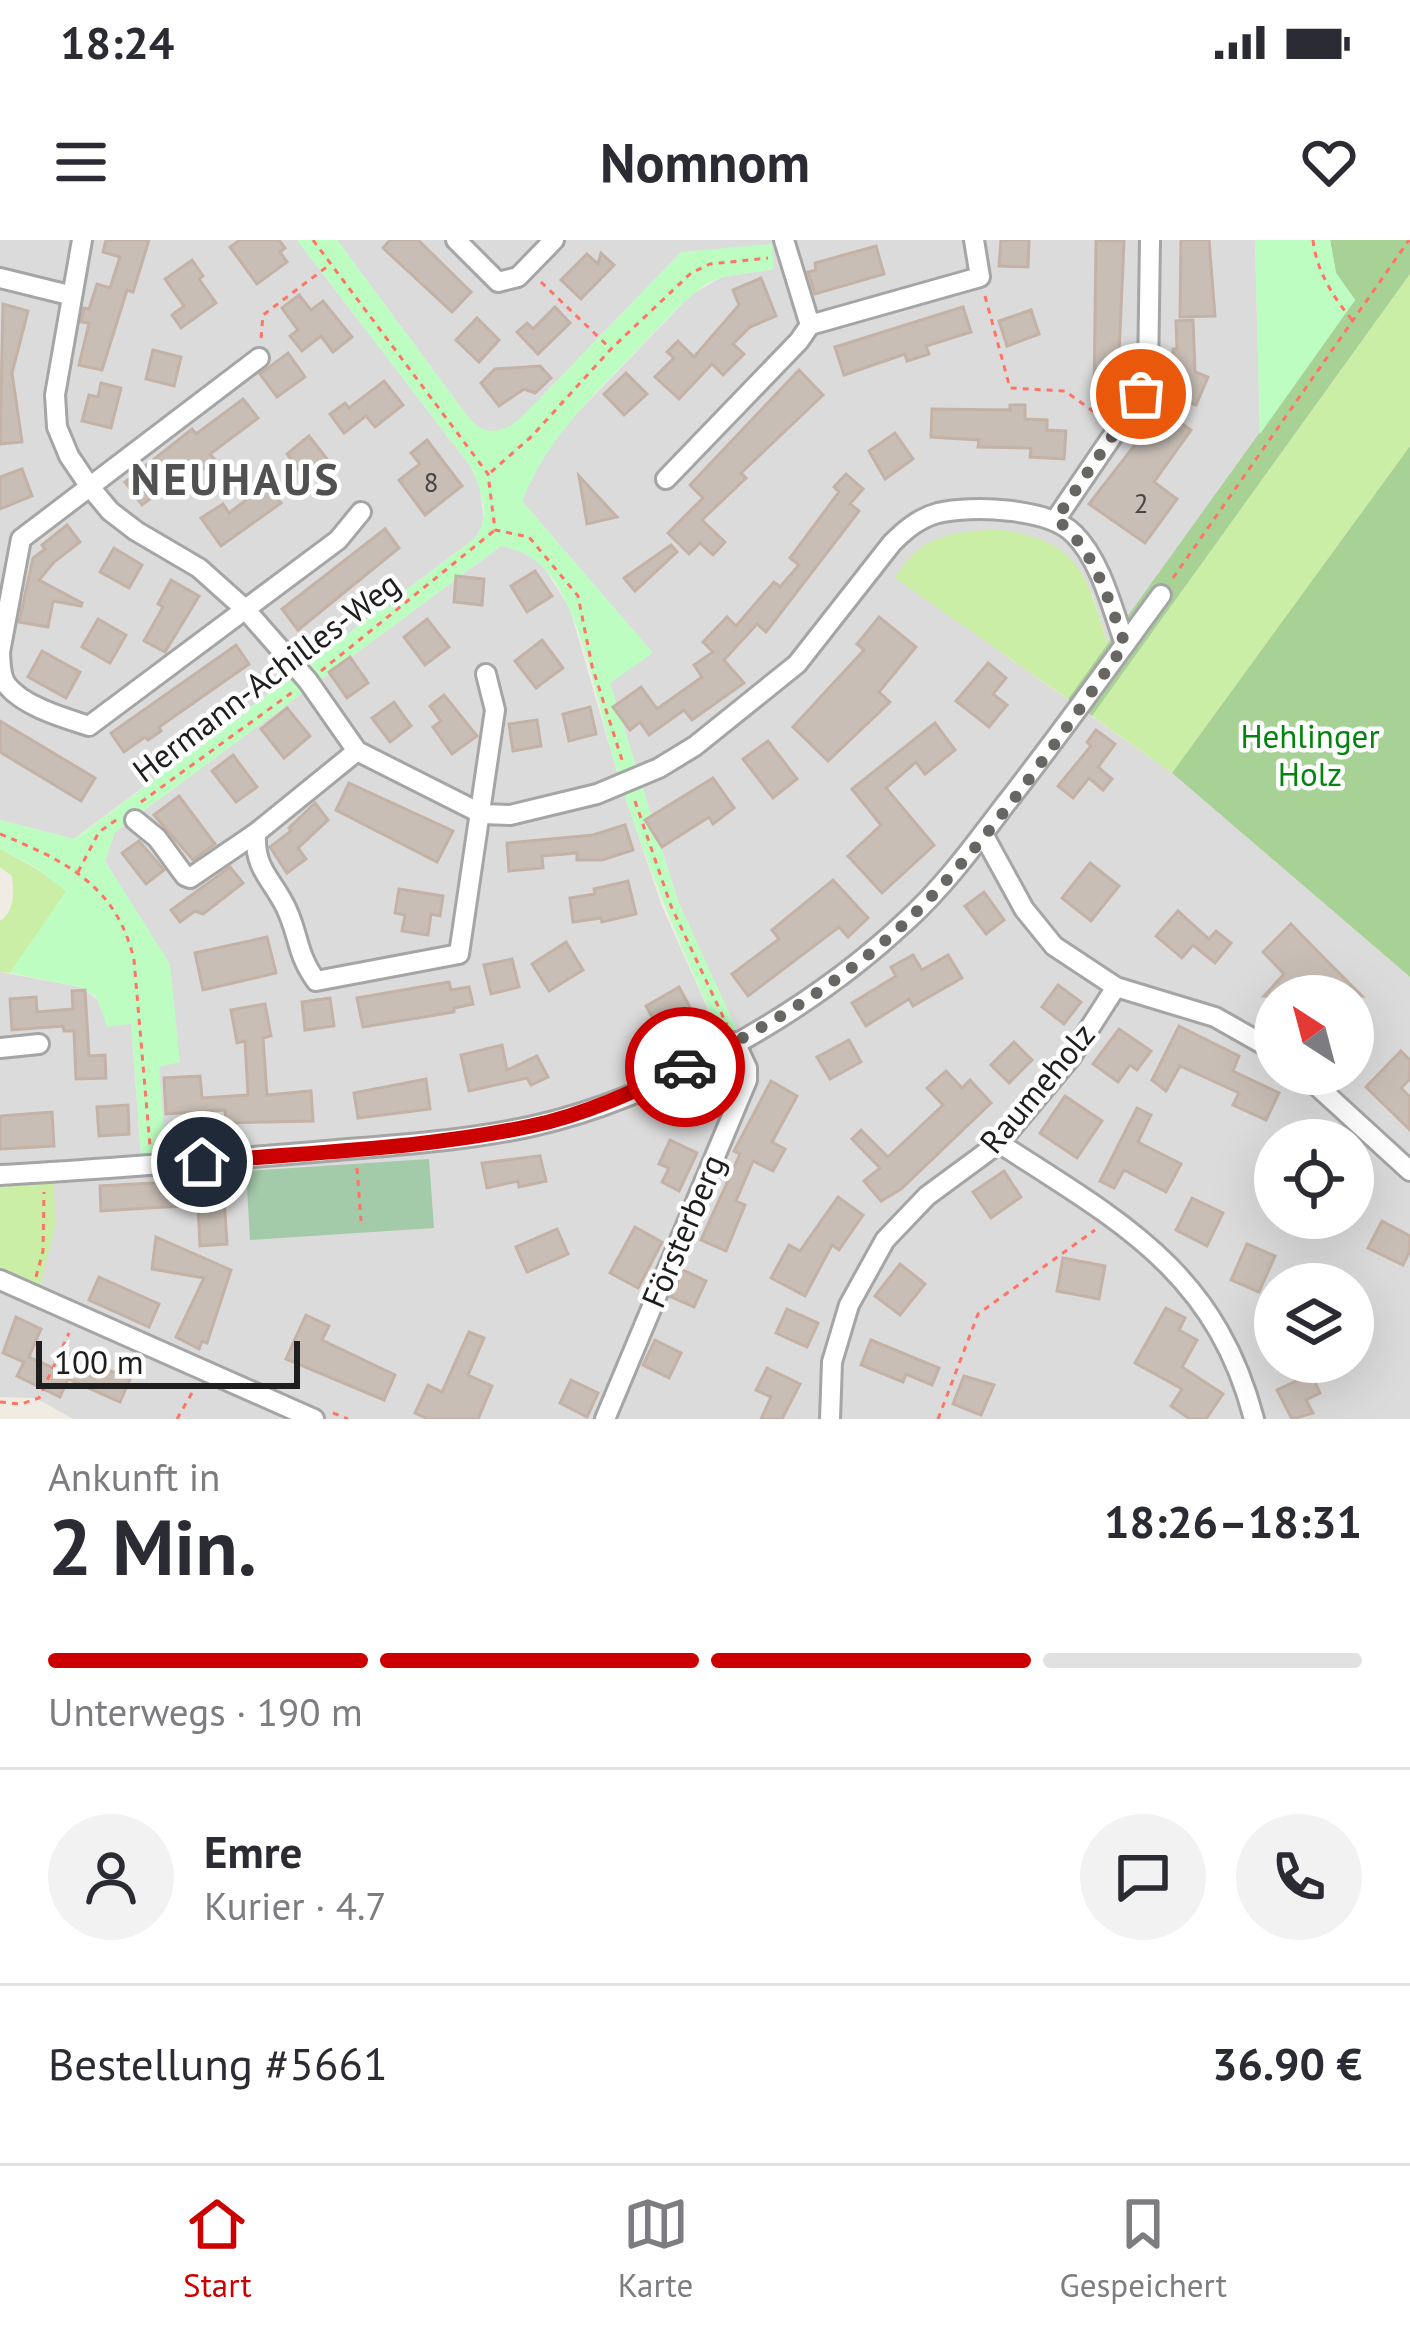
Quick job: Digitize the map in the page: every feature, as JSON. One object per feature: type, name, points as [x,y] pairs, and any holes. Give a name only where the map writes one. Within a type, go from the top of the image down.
[{"type":"street","points":[[82,240],[55,395],[57,427],[90,487],[110,511],[199,568],[246,610],[308,682],[357,751],[482,814],[510,815],[629,783],[695,746],[774,685],[822,633],[892,543],[922,519],[958,511],[1056,519],[1089,554],[1125,644]]},
{"type":"street","points":[[456,240],[499,281],[518,277],[554,240]]},
{"type":"street","points":[[666,479],[809,325],[980,277],[974,240]]},
{"type":"street","points":[[1056,519],[1148,376],[1150,240]]},
{"type":"street","points":[[786,249],[809,325]]},
{"type":"street","points":[[0,278],[69,295]]},
{"type":"street","points":[[259,358],[21,539],[0,652],[8,688],[52,713],[89,726],[338,540],[361,512]]},
{"type":"street","points":[[0,1175],[449,1140],[534,1126],[614,1102],[736,1042],[798,1005],[871,952],[939,889],[1161,595]]},
{"type":"street","points":[[256,833],[255,857],[288,911],[299,956],[316,981],[459,954],[495,710],[486,674]]},
{"type":"street","points":[[130,815],[157,838],[190,878],[256,833],[357,751]]},
{"type":"street","name":"Raumeholz","points":[[831,1415],[832,1362],[849,1305],[885,1240],[927,1196],[999,1143],[1071,1057],[1116,987],[1054,946],[1039,929],[983,834]]},
{"type":"street","points":[[1116,987],[1215,1017],[1254,1039]]},
{"type":"street","name":"Försterberg","points":[[605,1419],[747,1080],[736,1042]]},
{"type":"street","points":[[0,1048],[39,1043]]},
{"type":"street","points":[[1327,1095],[1410,1171]]},
{"type":"street","points":[[999,1143],[1114,1216],[1151,1248],[1212,1317],[1231,1348],[1254,1419]]},
{"type":"street","points":[[0,1280],[314,1419]]},
{"type":"street","points":[[831,1415],[851,1419]]},
{"type":"path","points":[[313,240],[488,474],[495,530],[529,537],[578,596],[592,666],[671,906],[736,1042]]},
{"type":"path","points":[[1312,240],[1327,283],[1354,322]]},
{"type":"path","points":[[1161,595],[1409,240]]},
{"type":"path","points":[[488,474],[532,436],[611,349],[691,273],[710,263],[786,249]]},
{"type":"path","points":[[259,358],[263,315],[330,263]]},
{"type":"path","points":[[526,269],[611,349]]},
{"type":"path","points":[[980,277],[1010,388],[1065,391],[1118,429]]},
{"type":"path","name":"Hermann-Achilles-Weg","points":[[78,872],[99,832],[130,815],[308,682],[495,530]]},
{"type":"path","points":[[0,834],[78,872],[115,910],[131,947],[151,1166]]},
{"type":"path","points":[[356,1148],[361,1221]]},
{"type":"path","points":[[34,1285],[43,1251],[44,1173]]},
{"type":"path","points":[[938,1419],[978,1314],[1114,1216]]},
{"type":"path","points":[[0,1402],[21,1404],[39,1398],[77,1315]]},
{"type":"path","points":[[177,1419],[203,1371]]},
{"type":"shaded area","points":[[0,240],[297,240],[471,467],[480,488],[484,523],[474,539],[74,839],[0,820]]},
{"type":"shaded area","points":[[337,240],[1255,240],[1260,434],[1108,645],[1092,593],[896,578],[1172,773],[1410,977],[1410,1419],[73,1419],[36,1398],[0,1397],[0,972],[80,987],[131,1024],[141,1154],[159,1066],[180,1061],[140,918],[105,861],[115,832],[501,546],[521,550],[542,564],[570,609],[662,906],[719,1034],[736,1030],[678,901],[610,683],[652,652],[522,501],[555,436],[691,295],[722,277],[774,269],[681,252],[509,429],[478,429]]},
{"type":"green space","points":[[297,240],[337,240],[468,417],[481,428],[495,431],[523,416],[681,252],[772,244],[774,269],[706,284],[662,324],[572,420],[522,501],[653,653],[610,683],[678,901],[737,1030],[720,1034],[666,908],[619,778],[586,654],[568,607],[541,565],[501,546],[115,832],[105,861],[170,964],[180,1062],[159,1067],[166,1152],[141,1154],[131,1024],[107,1027],[97,998],[80,987],[10,973],[66,891],[35,867],[0,849],[0,820],[75,839],[474,539],[483,522],[481,494],[471,467]]},
{"type":"green space","points":[[1255,240],[1330,240],[1336,273],[1355,300],[1260,434]]},
{"type":"green space","points":[[1330,240],[1410,240],[1410,274],[1092,716],[1068,699],[1355,300],[1336,273]]},
{"type":"green space","points":[[1410,274],[1410,446],[1172,773],[1092,716]]},
{"type":"green space","name":"Hehlinger Holz","points":[[1410,446],[1410,977],[1172,773]]},
{"type":"green space","points":[[996,529],[1024,534],[1062,551],[1075,563],[1093,597],[1108,645],[1068,699],[895,578],[927,544],[964,532]]},
{"type":"green space","points":[[0,849],[67,891],[10,973],[0,972],[0,921],[11,907],[13,882],[0,867]]},
{"type":"green space","points":[[429,1159],[434,1228],[250,1240],[246,1171]]},
{"type":"green space","points":[[54,1182],[55,1226],[39,1290],[0,1274],[0,1185]]},
{"type":"building","points":[[106,240],[149,240],[133,292],[127,290],[102,370],[79,365],[89,323],[81,322],[84,308],[89,309],[97,284],[110,288],[120,257],[103,252]]},
{"type":"building","points":[[240,240],[279,240],[287,262],[257,284],[230,247]]},
{"type":"building","points":[[390,240],[418,240],[471,292],[452,312],[383,248]]},
{"type":"building","points":[[1001,240],[1029,240],[1028,267],[999,266]]},
{"type":"building","points":[[1096,240],[1124,241],[1117,401],[1094,400]]},
{"type":"building","points":[[1181,240],[1209,240],[1215,316],[1180,317]]},
{"type":"building","points":[[876,246],[884,274],[815,294],[808,272],[816,270],[815,263]]},
{"type":"building","points":[[601,253],[614,265],[581,299],[561,280],[587,254],[598,264]]},
{"type":"building","points":[[192,260],[216,303],[181,328],[172,315],[184,306],[165,279]]},
{"type":"building","points":[[761,278],[776,316],[750,327],[733,344],[744,354],[723,375],[712,364],[679,399],[655,377],[674,358],[667,352],[678,341],[694,357],[739,305],[733,290]]},
{"type":"building","points":[[299,295],[311,310],[323,301],[352,337],[333,352],[321,336],[302,351],[290,336],[298,330],[282,308]]},
{"type":"building","points":[[3,304],[28,311],[12,373],[22,442],[0,444]]},
{"type":"building","points":[[555,307],[570,323],[538,354],[517,332],[527,323],[533,329]]},
{"type":"building","points":[[963,307],[971,332],[926,346],[929,354],[907,361],[905,354],[844,375],[835,347]]},
{"type":"building","points":[[1031,310],[1039,334],[1007,346],[999,321]]},
{"type":"building","points":[[477,318],[499,340],[479,362],[456,340]]},
{"type":"building","points":[[1193,320],[1195,372],[1208,377],[1196,405],[1166,393],[1173,375],[1173,349],[1177,349],[1176,321]]},
{"type":"building","points":[[153,350],[181,357],[174,386],[146,379]]},
{"type":"building","points":[[288,353],[305,377],[277,397],[260,374]]},
{"type":"building","points":[[540,366],[551,378],[535,393],[524,389],[499,406],[481,383],[495,369]]},
{"type":"building","points":[[799,370],[823,395],[741,473],[746,478],[702,520],[725,542],[713,555],[700,543],[689,554],[668,533],[703,498],[690,485]]},
{"type":"building","points":[[626,373],[647,394],[624,415],[604,394]]},
{"type":"building","points":[[384,381],[403,405],[375,427],[366,416],[344,433],[330,414],[345,403],[349,408]]},
{"type":"building","points":[[101,383],[121,388],[111,428],[82,421],[89,395],[98,397]]},
{"type":"building","points":[[243,399],[258,418],[210,454],[215,460],[173,491],[168,485],[142,505],[125,482],[192,429],[196,434]]},
{"type":"building","points":[[1010,405],[1025,405],[1025,419],[1047,420],[1047,430],[1066,431],[1064,459],[1030,457],[1031,448],[978,447],[979,440],[931,437],[932,409],[1010,410]]},
{"type":"building","points":[[1162,410],[1191,430],[1154,482],[1177,499],[1145,543],[1089,504]]},
{"type":"building","points":[[895,433],[913,459],[885,479],[869,451]]},
{"type":"building","points":[[309,436],[331,464],[308,482],[287,454]]},
{"type":"building","points":[[427,440],[462,486],[425,515],[399,480],[420,464],[411,453]]},
{"type":"building","points":[[22,469],[32,496],[0,509],[0,477]]},
{"type":"building","points":[[846,474],[863,489],[850,504],[859,511],[766,632],[757,624],[724,660],[744,683],[692,720],[684,710],[649,735],[640,722],[630,730],[613,707],[641,687],[657,709],[702,677],[694,665],[713,652],[703,642],[727,617],[736,626],[774,582],[780,587],[799,565],[790,558],[839,492],[834,487]]},
{"type":"building","points":[[579,476],[617,517],[587,524]]},
{"type":"building","points":[[267,484],[281,503],[221,546],[201,518],[223,504],[229,513]]},
{"type":"building","points":[[67,525],[80,542],[39,580],[81,606],[53,601],[48,627],[19,622],[33,558]]},
{"type":"building","points":[[385,529],[399,548],[298,630],[282,609]]},
{"type":"building","points":[[671,545],[677,552],[635,591],[624,578]]},
{"type":"building","points":[[114,548],[142,565],[129,588],[100,572]]},
{"type":"building","points":[[535,571],[552,596],[527,612],[511,586]]},
{"type":"building","points":[[456,576],[484,579],[482,605],[454,602]]},
{"type":"building","points":[[171,580],[199,596],[165,652],[144,641],[163,607],[158,604]]},
{"type":"building","points":[[879,617],[916,647],[879,692],[890,702],[828,761],[793,727],[864,650],[857,644]]},
{"type":"building","points":[[98,619],[126,635],[110,663],[82,647]]},
{"type":"building","points":[[427,619],[449,647],[425,665],[404,637]]},
{"type":"building","points":[[542,640],[563,668],[536,688],[515,661]]},
{"type":"building","points":[[236,645],[249,664],[159,727],[161,731],[124,752],[111,733]]},
{"type":"building","points":[[42,651],[80,672],[66,698],[28,677]]},
{"type":"building","points":[[350,657],[368,683],[347,698],[329,672]]},
{"type":"building","points":[[988,663],[1006,678],[993,694],[1007,705],[989,727],[956,701]]},
{"type":"building","points":[[444,695],[477,736],[452,754],[433,727],[441,721],[430,706]]},
{"type":"building","points":[[394,702],[411,726],[390,742],[372,718]]},
{"type":"building","points":[[590,707],[596,734],[569,741],[563,714]]},
{"type":"building","points":[[287,708],[310,736],[284,758],[261,729]]},
{"type":"building","points":[[537,720],[541,746],[513,751],[509,724]]},
{"type":"building","points":[[0,721],[95,778],[81,801],[0,752]]},
{"type":"building","points":[[935,723],[955,750],[925,774],[916,762],[886,788],[934,845],[882,893],[848,856],[881,825],[852,789]]},
{"type":"building","points":[[1096,730],[1115,744],[1098,767],[1112,779],[1103,790],[1089,778],[1073,798],[1058,786],[1091,746],[1087,742]]},
{"type":"building","points":[[768,741],[797,779],[773,798],[743,759]]},
{"type":"building","points":[[233,755],[257,787],[236,802],[212,771]]},
{"type":"building","points":[[713,778],[734,808],[713,824],[709,817],[662,847],[645,820]]},
{"type":"building","points":[[349,783],[453,831],[437,862],[336,810]]},
{"type":"building","points":[[179,796],[215,844],[193,860],[154,815]]},
{"type":"building","points":[[315,803],[328,820],[298,848],[306,859],[287,873],[270,847]]},
{"type":"building","points":[[625,825],[633,850],[602,860],[577,860],[577,853],[542,856],[543,868],[509,871],[507,843],[593,835]]},
{"type":"building","points":[[139,841],[164,870],[146,884],[122,853]]},
{"type":"building","points":[[1090,863],[1119,886],[1091,921],[1062,898]]},
{"type":"building","points":[[230,867],[243,883],[203,914],[195,911],[180,922],[171,910]]},
{"type":"building","points":[[833,880],[868,918],[848,937],[839,927],[748,996],[732,974],[779,939],[772,930]]},
{"type":"building","points":[[628,881],[636,914],[602,922],[601,918],[573,922],[570,898]]},
{"type":"building","points":[[399,889],[443,896],[440,916],[431,914],[428,935],[402,931],[405,915],[395,913]]},
{"type":"building","points":[[984,892],[1004,920],[986,934],[965,906]]},
{"type":"building","points":[[1178,911],[1209,939],[1216,931],[1231,943],[1215,963],[1193,945],[1182,958],[1156,936]]},
{"type":"building","points":[[1291,924],[1341,975],[1283,975],[1263,952]]},
{"type":"building","points":[[267,937],[276,973],[203,990],[195,953]]},
{"type":"building","points":[[566,942],[583,970],[549,991],[532,964]]},
{"type":"building","points":[[913,955],[922,970],[948,955],[962,978],[913,1006],[909,999],[866,1026],[852,1003],[896,976],[891,967]]},
{"type":"building","points":[[512,959],[519,987],[491,994],[484,965]]},
{"type":"building","points":[[449,982],[451,990],[469,987],[473,1004],[454,1008],[454,1012],[363,1027],[357,998]]},
{"type":"building","points":[[1058,985],[1081,1002],[1064,1024],[1042,1007]]},
{"type":"building","points":[[679,987],[692,1011],[659,1029],[646,1006]]},
{"type":"building","points":[[85,990],[89,1056],[105,1055],[106,1078],[76,1079],[74,1031],[64,1031],[63,1026],[12,1030],[10,999],[36,997],[37,1012],[73,1009],[72,991]]},
{"type":"building","points":[[330,998],[334,1026],[305,1030],[302,1002]]},
{"type":"building","points":[[265,1004],[271,1036],[263,1038],[267,1095],[311,1091],[313,1121],[226,1123],[225,1110],[166,1114],[164,1078],[200,1076],[202,1098],[248,1095],[245,1041],[237,1043],[231,1010]]},
{"type":"building","points":[[1179,1026],[1239,1056],[1233,1071],[1254,1081],[1254,1095],[1278,1095],[1264,1119],[1233,1105],[1239,1093],[1180,1066],[1166,1091],[1152,1080]]},
{"type":"building","points":[[1119,1029],[1151,1051],[1137,1070],[1130,1065],[1118,1082],[1093,1064]]},
{"type":"building","points":[[849,1040],[861,1062],[830,1079],[817,1057]]},
{"type":"building","points":[[1014,1042],[1032,1060],[1009,1083],[991,1065]]},
{"type":"building","points":[[502,1045],[507,1070],[537,1056],[548,1077],[531,1085],[527,1078],[469,1091],[461,1055]]},
{"type":"building","points":[[1401,1051],[1410,1060],[1410,1079],[1401,1088],[1410,1097],[1410,1130],[1374,1095],[1374,1079]]},
{"type":"building","points":[[946,1071],[962,1088],[970,1080],[991,1103],[901,1189],[881,1201],[864,1181],[880,1168],[852,1139],[861,1130],[888,1157],[943,1105],[927,1088]]},
{"type":"building","points":[[426,1079],[430,1109],[358,1118],[354,1093]]},
{"type":"building","points":[[771,1081],[797,1096],[772,1142],[785,1149],[773,1171],[753,1161],[736,1201],[745,1205],[726,1251],[701,1240],[740,1154],[734,1151]]},
{"type":"building","points":[[1065,1096],[1102,1121],[1077,1158],[1040,1133]]},
{"type":"building","points":[[128,1105],[129,1134],[99,1136],[97,1107]]},
{"type":"building","points":[[1137,1108],[1151,1115],[1138,1142],[1181,1164],[1166,1192],[1124,1170],[1114,1188],[1100,1181]]},
{"type":"building","points":[[52,1112],[54,1146],[0,1149],[0,1116]]},
{"type":"building","points":[[670,1140],[697,1153],[679,1191],[662,1182],[669,1168],[659,1164]]},
{"type":"building","points":[[540,1156],[546,1181],[487,1188],[482,1163]]},
{"type":"building","points":[[1004,1171],[1021,1197],[991,1218],[973,1192]]},
{"type":"building","points":[[223,1180],[227,1244],[200,1246],[198,1205],[101,1211],[100,1186]]},
{"type":"building","points":[[838,1197],[863,1215],[839,1250],[832,1245],[805,1296],[771,1278],[789,1245],[800,1251]]},
{"type":"building","points":[[1192,1198],[1223,1213],[1207,1246],[1176,1230]]},
{"type":"building","points":[[1382,1221],[1410,1236],[1403,1265],[1368,1248]]},
{"type":"building","points":[[635,1227],[662,1242],[638,1288],[610,1273]]},
{"type":"building","points":[[557,1229],[568,1254],[527,1272],[516,1247]]},
{"type":"building","points":[[156,1237],[231,1270],[207,1343],[202,1341],[199,1349],[176,1337],[204,1278],[152,1269]]},
{"type":"building","points":[[1247,1244],[1275,1256],[1272,1263],[1254,1263],[1254,1290],[1231,1280]]},
{"type":"building","points":[[1063,1258],[1105,1266],[1099,1299],[1057,1291]]},
{"type":"building","points":[[900,1264],[925,1284],[900,1315],[875,1296]]},
{"type":"building","points":[[683,1270],[706,1281],[694,1307],[671,1297]]},
{"type":"building","points":[[99,1277],[159,1304],[149,1327],[89,1300]]},
{"type":"building","points":[[1166,1308],[1185,1318],[1179,1330],[1197,1340],[1182,1367],[1223,1394],[1206,1419],[1190,1419],[1171,1406],[1182,1389],[1135,1363]]},
{"type":"building","points":[[787,1309],[818,1323],[807,1347],[776,1333]]},
{"type":"building","points":[[306,1315],[329,1326],[322,1340],[395,1375],[384,1400],[286,1359]]},
{"type":"building","points":[[16,1317],[41,1329],[29,1357],[60,1371],[67,1353],[130,1379],[120,1402],[68,1379],[60,1397],[17,1376],[24,1362],[3,1353]]},
{"type":"building","points":[[469,1332],[484,1338],[468,1375],[492,1386],[478,1419],[428,1419],[415,1413],[428,1385],[442,1392]]},
{"type":"building","points":[[655,1340],[681,1353],[669,1378],[643,1365]]},
{"type":"building","points":[[871,1340],[939,1368],[932,1385],[906,1374],[903,1382],[861,1365]]},
{"type":"building","points":[[767,1368],[800,1384],[782,1419],[761,1419],[771,1397],[756,1390]]},
{"type":"building","points":[[964,1376],[994,1385],[981,1415],[953,1404]]},
{"type":"building","points":[[571,1380],[598,1393],[587,1417],[560,1403]]},
{"type":"building","points":[[1292,1383],[1315,1383],[1320,1393],[1306,1400],[1313,1413],[1292,1419],[1277,1390]]},
{"type":"way so far","points":[[685,1067],[784,1015],[904,923],[939,889],[983,834],[1125,644],[1089,554],[1056,519],[1141,394]]},
{"type":"district","name":"NEUHAUS","points":[[236,479]]},
{"type":"route","points":[[202,1162],[449,1140],[534,1126],[614,1102],[685,1067]]}]
